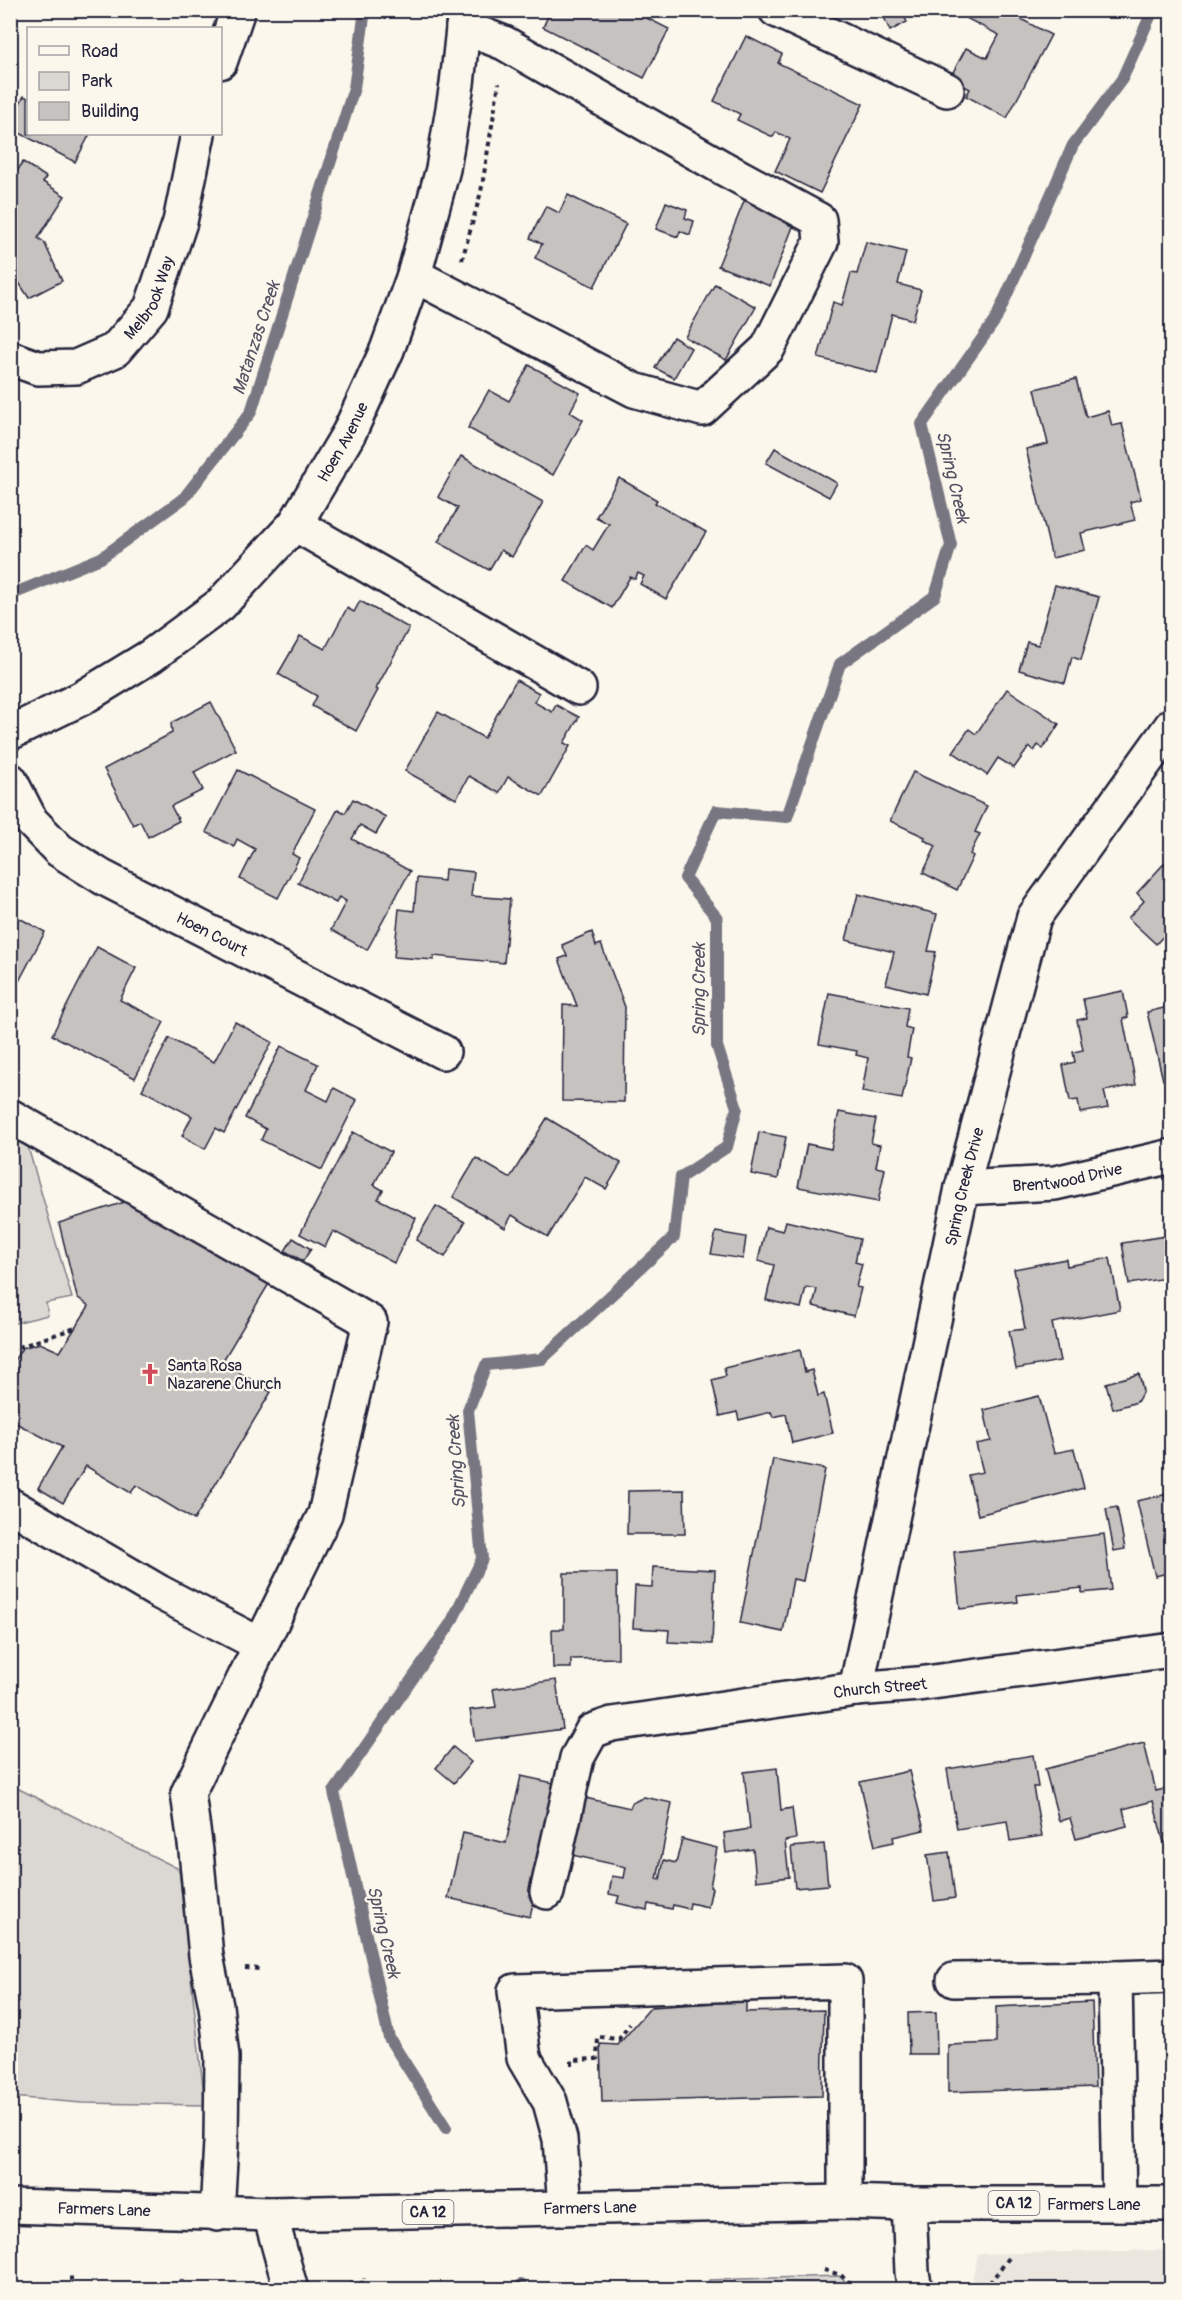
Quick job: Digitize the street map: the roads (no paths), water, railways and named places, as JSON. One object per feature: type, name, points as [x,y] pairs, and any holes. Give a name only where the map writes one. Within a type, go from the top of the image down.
[{"type":"street","points":[[222,56],[238,10]]},
{"type":"street","points":[[776,10],[946,90]]},
{"type":"street","points":[[414,275],[634,390],[702,409],[768,348],[821,242],[819,220],[723,168],[464,19]]},
{"type":"street","name":"Hoen Avenue","points":[[10,733],[82,698],[151,657],[220,605],[295,524],[349,433],[387,351],[414,275],[443,168],[457,84],[464,19]]},
{"type":"street","name":"Melbrook Way","points":[[10,358],[38,368],[76,367],[115,350],[151,308],[180,222],[198,135]]},
{"type":"street","points":[[295,524],[579,688]]},
{"type":"street","name":"Spring Creek Drive","points":[[856,1689],[962,1188],[1034,917],[1172,725]]},
{"type":"street","name":"Hoen Court","points":[[10,780],[31,821],[59,850],[113,883],[443,1052]]},
{"type":"street","points":[[10,1116],[370,1322],[325,1514],[188,1793],[206,1956],[216,2006],[222,2057],[217,2214]]},
{"type":"street","name":"Brentwood Drive","points":[[962,1188],[1055,1183],[1172,1156]]},
{"type":"street","points":[[10,1505],[159,1592],[261,1645]]},
{"type":"street","name":"Church Street","points":[[548,1892],[577,1758],[592,1731],[612,1724],[856,1689],[918,1684],[1172,1650]]},
{"type":"street","points":[[954,1980],[1172,1976]]},
{"type":"street","points":[[1115,1978],[1119,2204]]},
{"type":"street","points":[[565,2208],[560,2139],[550,2102],[524,2058],[515,1991],[845,1981],[845,2202]]},
{"type":"street","name":"Farmers Lane","points":[[10,2205],[217,2214],[270,2214],[845,2202],[909,2205],[1172,2204]]},
{"type":"street","points":[[909,2205],[915,2289]]},
{"type":"street","points":[[270,2214],[291,2289]]},
{"type":"waterway","name":"Matanzas Creek","points":[[10,595],[101,558],[184,498],[251,412],[354,88],[365,10]]},
{"type":"waterway","name":"Spring Creek","points":[[446,2128],[389,2038],[334,1792],[451,1623],[482,1559],[468,1410],[486,1365],[542,1359],[674,1237],[681,1177],[727,1147],[737,1108],[717,1046],[717,918],[685,878],[716,811],[787,817],[840,664],[935,596],[951,545],[922,424],[996,319],[1073,145],[1122,79],[1153,10]]},
{"type":"waterway","name":"Spring Creek","points":[[521,2285],[523,2290]]},
{"type":"place","name":"Santa Rosa Nazarene Church","points":[[150,1374]]}]
